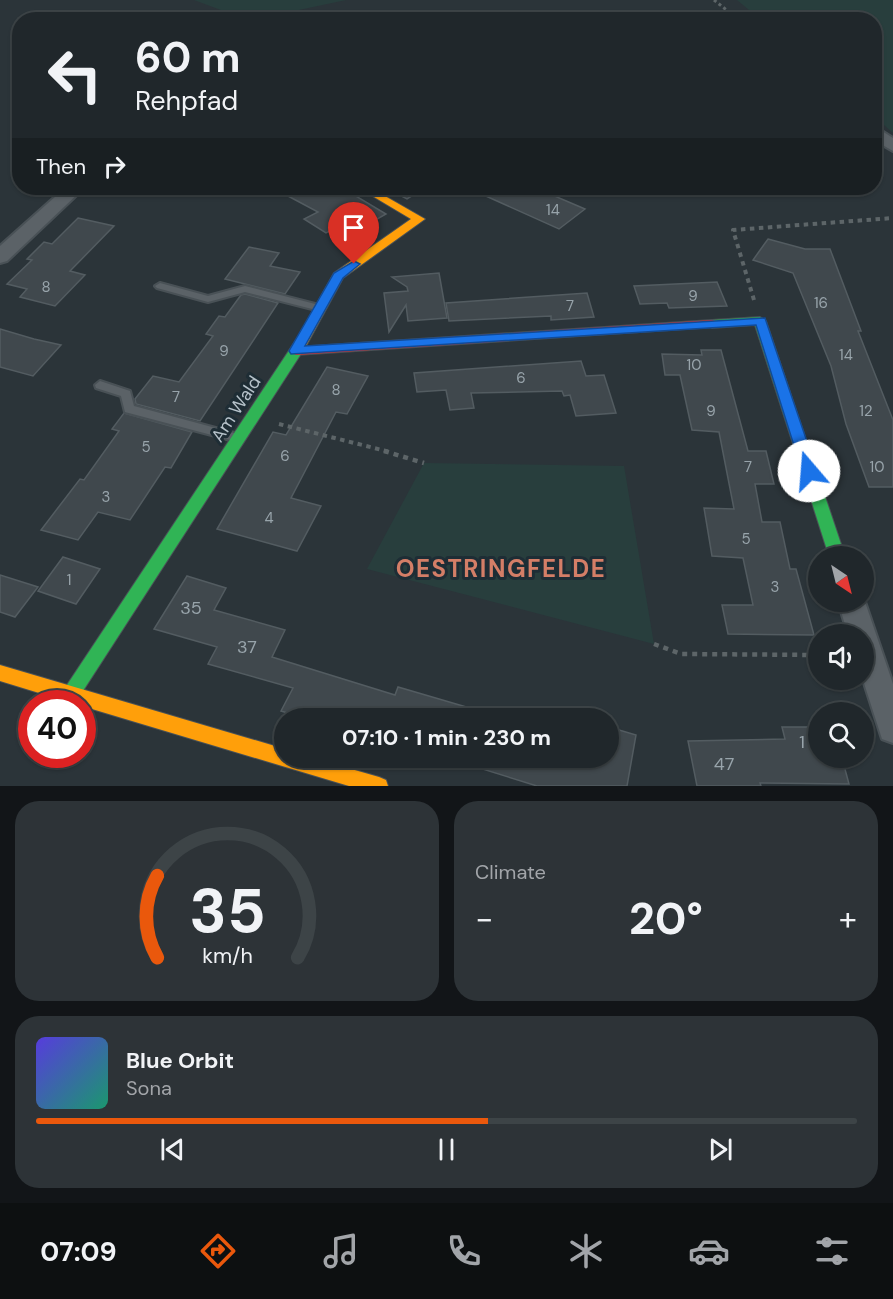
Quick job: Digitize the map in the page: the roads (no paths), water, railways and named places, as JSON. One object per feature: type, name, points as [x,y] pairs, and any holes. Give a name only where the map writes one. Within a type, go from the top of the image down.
[{"type":"street","points":[[0,257],[67,195]]},
{"type":"street","name":"Am Wald","points":[[74,690],[296,351],[338,276],[419,219],[376,195]]},
{"type":"street","points":[[296,351],[760,321],[834,546]]},
{"type":"street","points":[[874,670],[893,729]]},
{"type":"street","points":[[0,673],[57,690]]},
{"type":"street","points":[[96,701],[379,786]]},
{"type":"lane","points":[[160,286],[208,298],[245,289],[320,308]]},
{"type":"lane","points":[[100,385],[126,394],[129,409],[238,438]]},
{"type":"district","name":"OESTRINGFELDE","points":[[501,569]]}]
